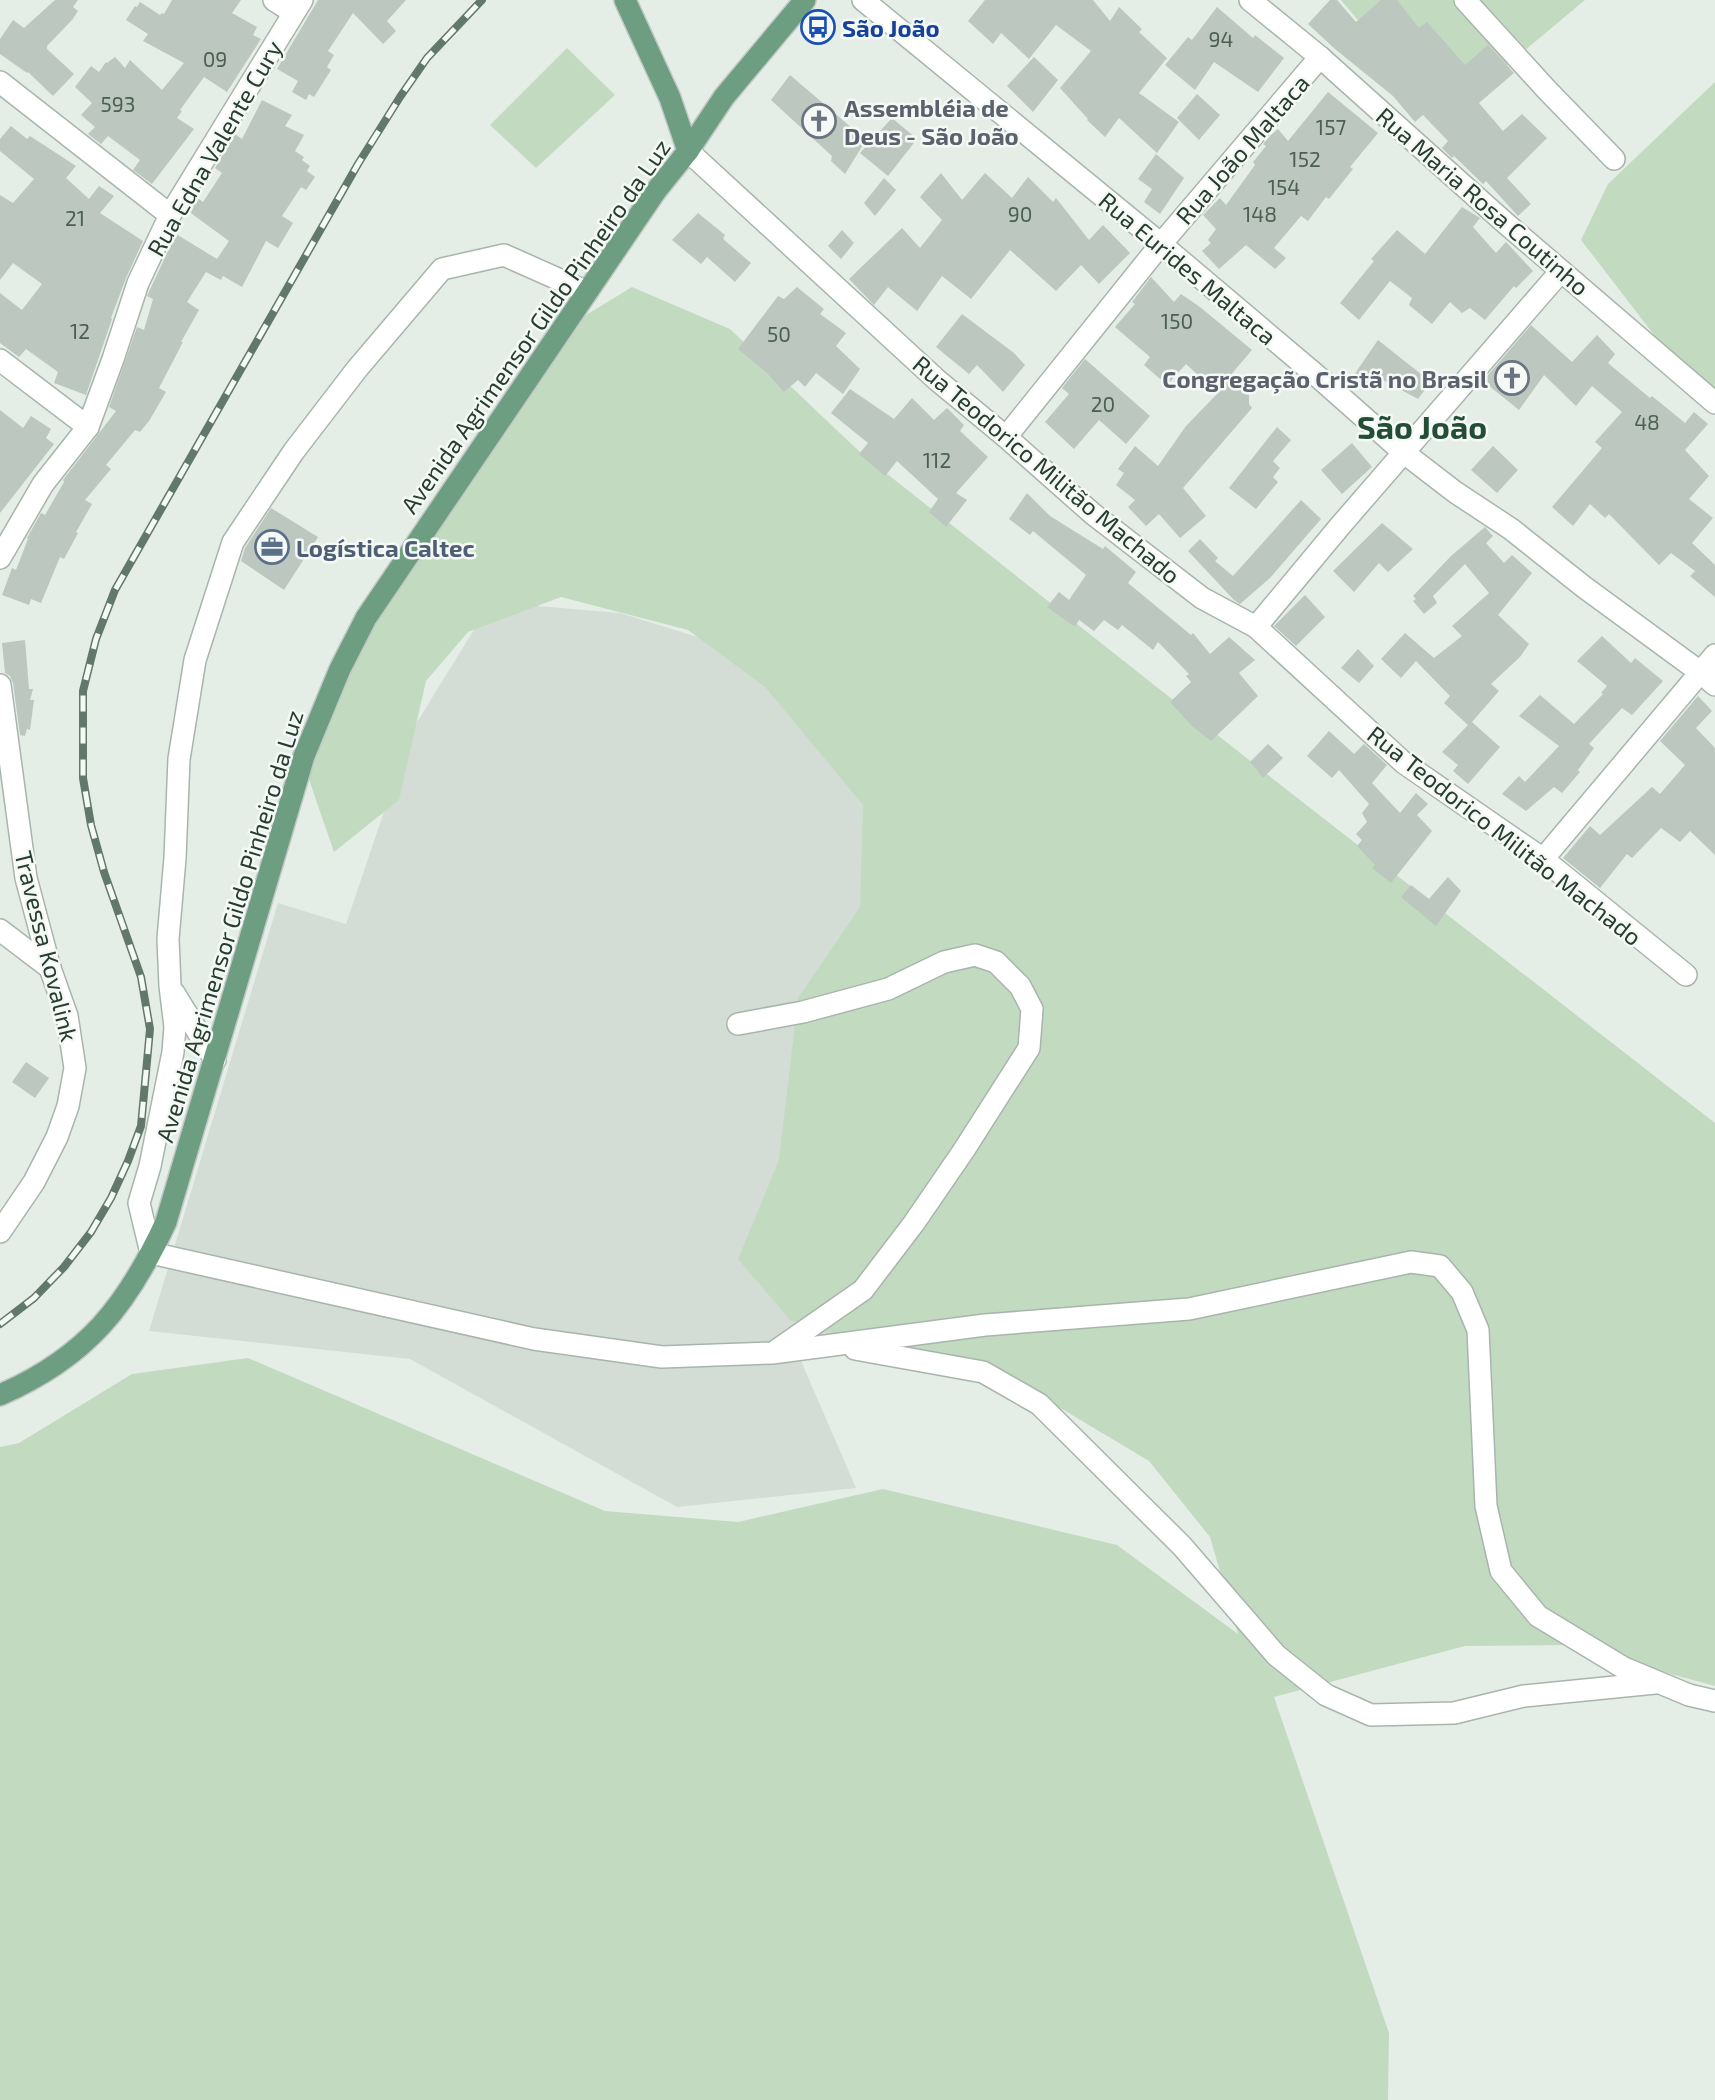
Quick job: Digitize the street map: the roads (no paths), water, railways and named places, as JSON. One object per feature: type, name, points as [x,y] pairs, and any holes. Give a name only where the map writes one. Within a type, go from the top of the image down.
[{"type":"main road","points":[[625,0],[670,98],[688,151]]},
{"type":"main road","name":"Avenida Agrimensor Gildo Pinheiro da Luz","points":[[0,1395],[28,1383],[82,1345],[120,1305],[152,1253],[166,1222],[304,756],[340,668],[366,618],[655,192],[688,151],[724,97],[805,0]]},
{"type":"street","points":[[274,0],[298,6]]},
{"type":"street","name":"Rua Eurides Maltaca","points":[[863,0],[1161,244],[1404,452],[1455,492],[1511,529],[1708,679]]},
{"type":"street","name":"Rua Maria Rosa Coutinho","points":[[1250,0],[1320,57],[1561,271],[1715,403]]},
{"type":"street","points":[[1465,0],[1614,159]]},
{"type":"street","name":"Rua Edna Valente Cury","points":[[0,558],[43,484],[88,427],[138,283],[170,215],[298,6]]},
{"type":"street","name":"Rua João Maltaca","points":[[1006,437],[1161,244],[1320,57]]},
{"type":"street","points":[[0,82],[170,215]]},
{"type":"street","name":"Rua Teodorico Militão Machado","points":[[688,151],[937,380],[1093,514],[1202,598],[1256,627],[1404,763],[1543,859],[1686,975]]},
{"type":"street","points":[[587,292],[504,256],[442,269],[349,380],[295,451],[233,542],[195,660],[180,759],[168,939],[175,1027],[173,1052],[150,1166],[139,1203],[152,1253],[534,1339],[662,1357],[772,1353],[985,1325],[1189,1309],[1411,1262],[1440,1266],[1462,1292],[1478,1330],[1486,1506],[1501,1571],[1538,1616],[1624,1668],[1689,1695],[1715,1701]]},
{"type":"street","points":[[1256,627],[1561,271]]},
{"type":"street","points":[[0,360],[88,427]]},
{"type":"street","points":[[1543,859],[1708,679],[1715,655]]},
{"type":"street","name":"Travessa Kovalink","points":[[0,685],[26,878],[66,1016],[75,1068],[68,1106],[57,1137],[34,1182],[0,1233]]},
{"type":"street","points":[[0,930],[50,968]]},
{"type":"street","points":[[738,1024],[803,1012],[888,989],[944,962],[975,956],[996,962],[1020,986],[1032,1009],[1029,1048],[914,1223],[863,1290],[772,1353]]},
{"type":"street","points":[[170,986],[215,1060]]},
{"type":"street","points":[[835,1345],[983,1372],[1039,1404],[1182,1546],[1276,1655],[1326,1695],[1371,1715],[1454,1713],[1524,1696],[1660,1683]]},
{"type":"railway","points":[[0,1324],[34,1298],[64,1267],[91,1232],[111,1198],[141,1126],[150,1029],[141,977],[104,872],[91,825],[83,778],[83,691],[96,639],[115,590],[358,164],[427,58],[482,0]]},
{"type":"place","name":"São João","points":[[818,27]]},
{"type":"place","name":"Assembléia de Deus - São João","points":[[819,121]]},
{"type":"place","name":"Congregação Cristã no Brasil","points":[[1512,378]]},
{"type":"place","name":"Logística Caltec","points":[[272,547]]},
{"type":"district","name":"São João","points":[[1422,426]]}]
